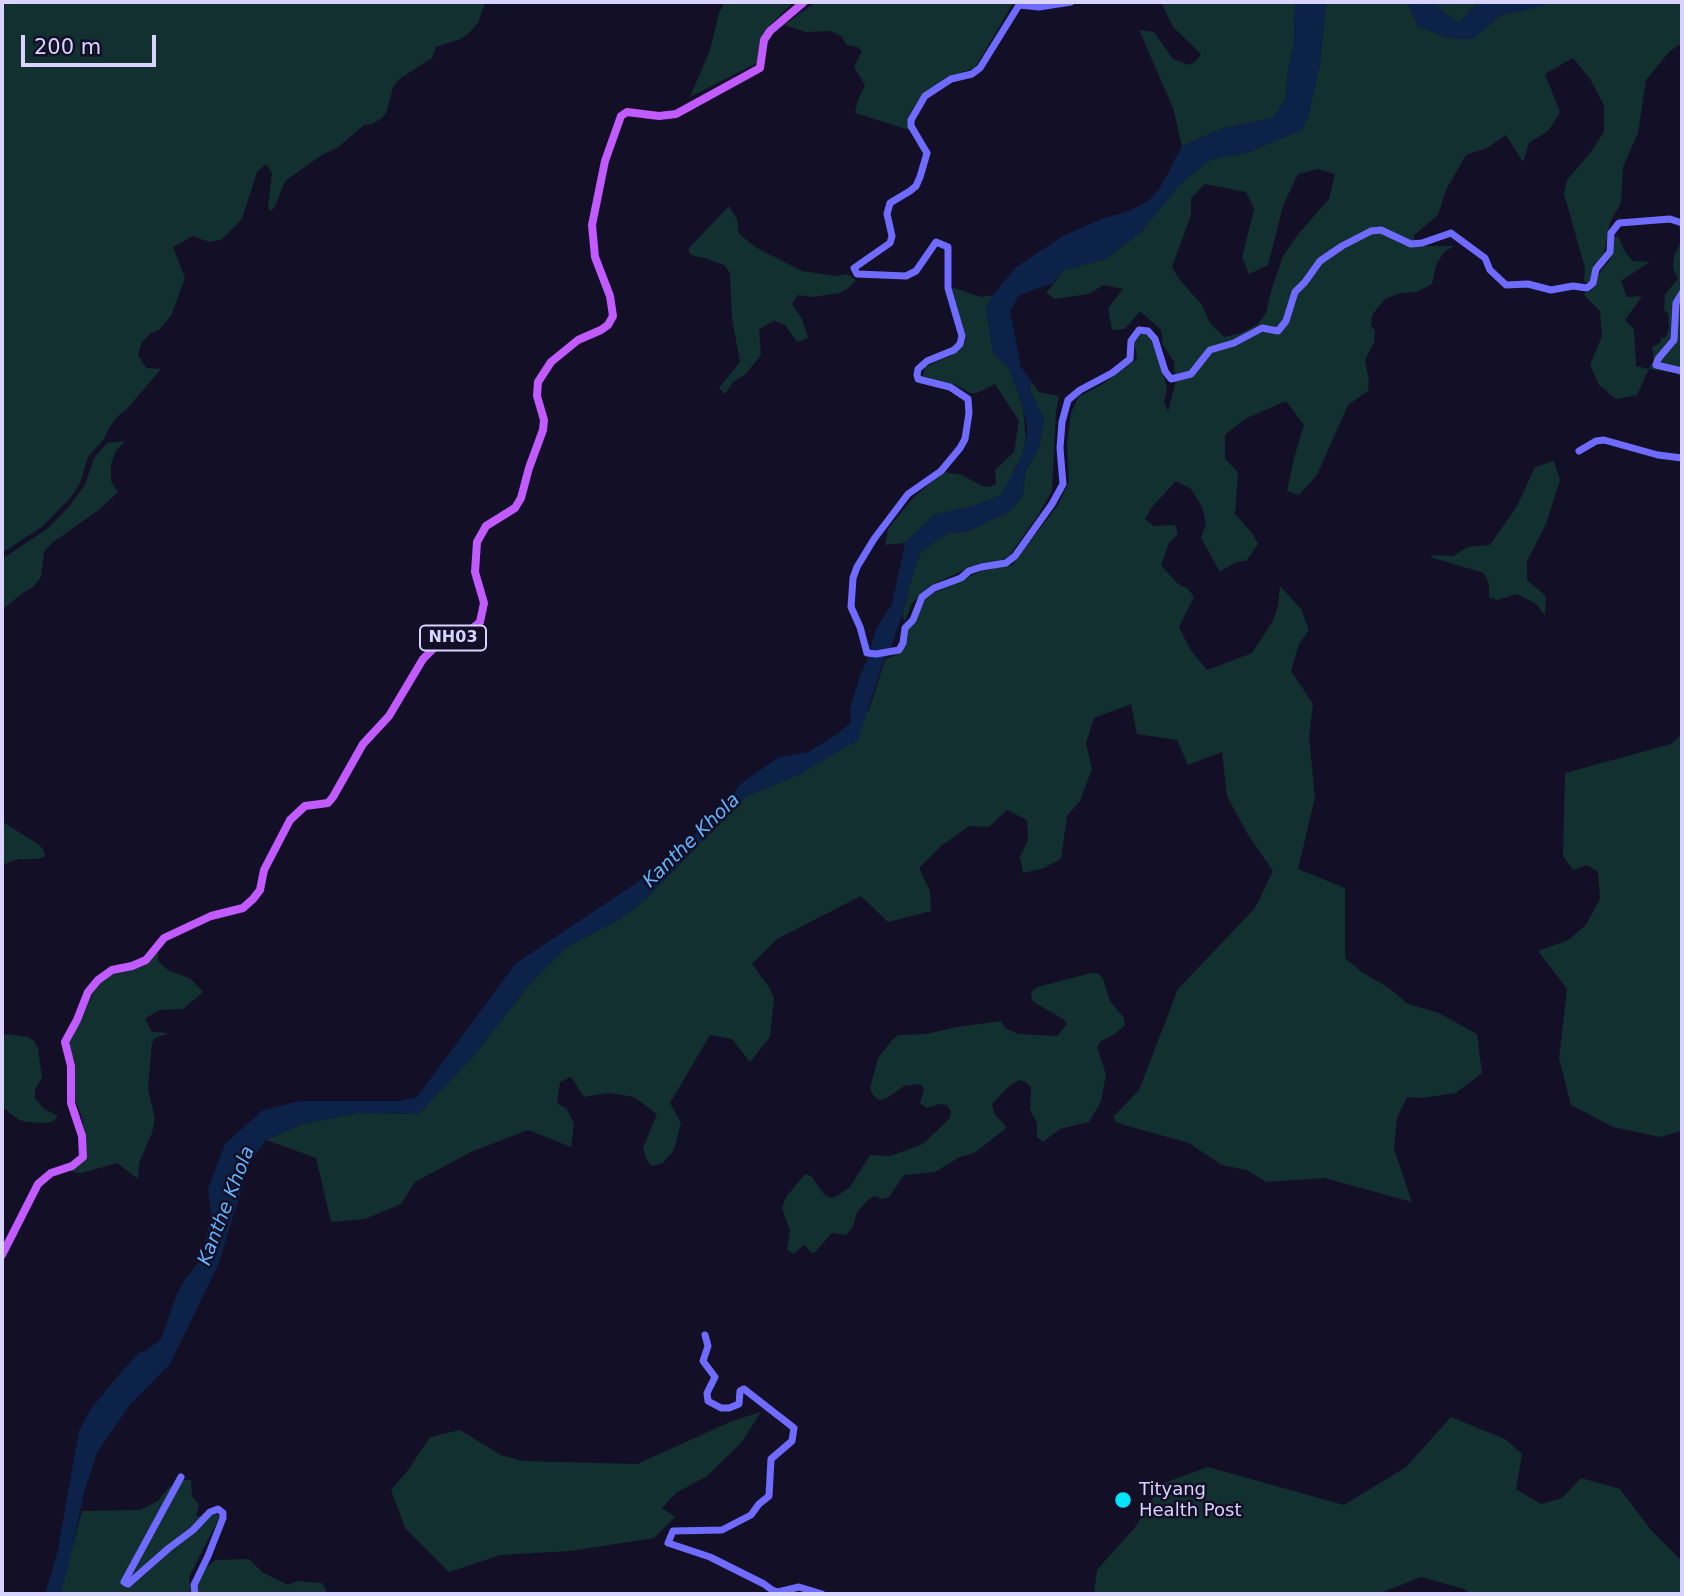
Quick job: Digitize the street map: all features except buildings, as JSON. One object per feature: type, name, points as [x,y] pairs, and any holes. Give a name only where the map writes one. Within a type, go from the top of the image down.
[{"type":"main road","name":"NH03","points":[[2,1255],[38,1184],[51,1173],[72,1166],[83,1157],[82,1136],[71,1103],[71,1066],[65,1042],[88,992],[111,970],[146,960],[164,937],[211,916],[243,908],[253,899],[260,890],[264,870],[290,820],[305,806],[328,803],[363,744],[389,716],[423,659],[434,649],[467,633],[480,622],[484,603],[475,572],[477,542],[486,526],[515,508],[521,498],[543,430],[544,420],[537,396],[538,382],[551,362],[578,340],[608,325],[613,316],[613,308],[595,257],[592,225],[605,161],[621,117],[627,112],[659,116],[676,114],[760,68],[764,40],[770,31],[804,2]]},
{"type":"street","points":[[1071,2],[1039,7],[1019,5],[980,68],[972,74],[951,79],[925,96],[911,120],[911,126],[927,153],[920,177],[916,186],[890,203],[887,214],[892,236],[890,243],[854,268],[857,274],[906,276],[916,271],[936,242],[947,247],[948,288],[962,336],[960,344],[954,350],[927,361],[918,369],[917,374],[918,379],[950,387],[968,399],[969,413],[968,428],[960,448],[941,471],[908,494],[874,539],[853,578],[851,607],[867,653],[899,650],[905,628],[913,620],[922,597],[934,588],[992,564],[1006,563],[1015,556],[1063,484],[1060,448],[1062,422],[1068,400],[1130,359],[1131,341],[1139,330],[1148,331],[1155,339],[1165,371],[1171,379],[1191,374],[1210,350],[1234,343],[1262,328],[1278,331],[1286,321],[1295,292],[1306,282],[1320,261],[1371,231],[1392,233],[1411,244],[1451,233],[1485,258],[1490,270],[1506,285],[1528,284],[1551,290],[1573,286],[1587,288],[1593,283],[1596,270],[1609,252],[1611,233],[1619,223],[1670,219],[1682,223]]},
{"type":"street","points":[[1682,293],[1676,303],[1674,340],[1656,365],[1682,371]]},
{"type":"street","points":[[1578,451],[1595,441],[1604,440],[1658,455],[1682,458]]},
{"type":"street","points":[[705,1335],[708,1346],[703,1361],[715,1377],[707,1393],[708,1401],[721,1408],[729,1408],[739,1404],[740,1391],[744,1389],[794,1428],[792,1441],[771,1459],[769,1496],[751,1515],[722,1531],[673,1531],[668,1544],[710,1556],[764,1584],[772,1591],[799,1587],[822,1594]]},
{"type":"street","points":[[181,1477],[124,1582],[128,1584],[193,1530],[210,1512],[218,1510],[223,1513],[223,1518],[194,1585],[195,1594]]},
{"type":"green space","points":[[2,2],[485,2],[478,23],[469,33],[461,39],[436,47],[432,58],[398,80],[386,113],[381,119],[364,125],[337,148],[322,155],[285,181],[271,211],[268,208],[272,173],[266,164],[257,172],[242,219],[221,240],[209,242],[193,236],[173,247],[185,278],[171,316],[159,330],[151,333],[142,342],[138,355],[146,368],[161,369],[118,416],[104,439],[88,457],[80,483],[72,496],[43,526],[2,553]]},
{"type":"green space","points":[[725,2],[794,2],[760,39],[757,63],[690,97],[710,50],[719,13]]},
{"type":"green space","points":[[816,2],[1020,2],[1012,5],[975,68],[947,77],[929,89],[912,109],[908,119],[909,130],[855,113],[865,85],[854,67],[862,51],[858,47],[847,45],[841,36],[830,31],[806,32],[784,25]]},
{"type":"green space","points":[[1161,2],[1295,2],[1294,44],[1287,76],[1286,98],[1274,118],[1224,128],[1182,146],[1173,108],[1139,30],[1154,32],[1173,59],[1190,65],[1201,54],[1173,27]]},
{"type":"green space","points":[[1326,2],[1407,2],[1418,26],[1448,38],[1472,39],[1501,15],[1552,2],[1682,2],[1682,43],[1669,52],[1646,80],[1638,133],[1623,167],[1621,203],[1610,222],[1604,253],[1589,282],[1584,282],[1585,268],[1564,194],[1567,180],[1604,132],[1604,105],[1590,79],[1573,58],[1545,74],[1560,112],[1549,130],[1529,143],[1523,162],[1506,135],[1487,148],[1466,155],[1446,190],[1438,215],[1413,236],[1417,246],[1454,246],[1444,252],[1436,265],[1432,284],[1417,292],[1401,293],[1385,299],[1372,315],[1374,342],[1365,360],[1368,391],[1348,405],[1317,475],[1299,495],[1287,491],[1304,425],[1286,401],[1245,419],[1225,435],[1225,459],[1238,472],[1235,514],[1258,544],[1246,561],[1236,562],[1220,572],[1201,538],[1206,523],[1202,507],[1191,489],[1176,481],[1152,507],[1145,519],[1154,526],[1175,525],[1178,534],[1169,543],[1161,565],[1194,597],[1179,627],[1190,649],[1207,670],[1252,653],[1273,621],[1280,586],[1301,609],[1309,630],[1299,644],[1291,671],[1313,704],[1309,737],[1315,797],[1298,869],[1345,888],[1345,958],[1408,1004],[1439,1013],[1477,1034],[1482,1073],[1456,1093],[1421,1098],[1407,1097],[1397,1118],[1394,1149],[1412,1202],[1324,1178],[1266,1182],[1247,1170],[1222,1165],[1189,1143],[1124,1125],[1116,1122],[1113,1117],[1139,1090],[1178,989],[1255,908],[1273,871],[1248,835],[1227,796],[1222,752],[1188,765],[1177,740],[1137,734],[1131,704],[1094,718],[1086,743],[1092,769],[1080,801],[1067,816],[1061,859],[1044,868],[1023,873],[1020,857],[1028,840],[1027,820],[1007,810],[989,827],[969,826],[941,846],[919,868],[930,891],[931,911],[888,922],[861,896],[777,939],[752,964],[774,998],[770,1037],[750,1062],[732,1039],[710,1035],[670,1103],[681,1123],[674,1150],[663,1163],[652,1166],[647,1161],[643,1148],[657,1114],[634,1097],[608,1093],[584,1097],[571,1077],[560,1082],[557,1103],[567,1109],[574,1124],[571,1147],[528,1130],[471,1152],[415,1182],[401,1204],[365,1219],[331,1222],[316,1158],[266,1140],[302,1124],[358,1113],[418,1114],[471,1059],[529,985],[565,948],[620,919],[646,899],[745,797],[800,774],[869,710],[885,660],[901,652],[908,628],[925,597],[981,571],[1012,565],[1058,505],[1069,482],[1067,444],[1071,413],[1078,397],[1103,384],[1137,359],[1134,341],[1143,332],[1150,337],[1162,366],[1167,390],[1164,401],[1168,412],[1175,384],[1174,362],[1163,345],[1161,330],[1140,311],[1125,329],[1112,330],[1108,308],[1123,289],[1104,285],[1088,294],[1055,299],[1046,293],[1064,270],[1105,259],[1140,233],[1181,183],[1211,159],[1246,153],[1303,129],[1320,62]],"holes":[[[1318,169],[1335,174],[1329,199],[1283,256],[1266,313],[1258,324],[1241,333],[1224,337],[1210,323],[1202,305],[1172,267],[1191,215],[1191,198],[1205,184],[1246,192],[1254,209],[1242,257],[1249,274],[1268,265],[1283,206],[1298,174]]]},
{"type":"green space","points":[[1432,2],[1482,2],[1469,10],[1459,24]]},
{"type":"green space","points":[[729,206],[737,219],[739,234],[757,248],[802,271],[836,276],[847,274],[856,280],[840,293],[814,297],[798,295],[792,304],[802,319],[808,338],[797,342],[785,325],[774,321],[759,329],[761,355],[745,375],[733,382],[725,394],[719,388],[740,362],[732,319],[730,273],[724,265],[689,253],[689,248]]},
{"type":"green space","points":[[1682,223],[1682,377],[1675,373],[1649,369],[1654,359],[1652,347],[1666,337],[1669,328],[1668,313],[1664,310],[1665,294],[1678,279],[1673,268],[1674,256],[1681,242],[1679,225]]},
{"type":"green space","points":[[1618,236],[1625,252],[1633,261],[1650,262],[1621,281],[1627,297],[1642,296],[1625,320],[1634,329],[1636,366],[1649,369],[1637,395],[1616,399],[1599,385],[1590,365],[1602,336],[1600,311],[1583,294],[1591,291],[1609,261],[1614,250],[1614,238]]},
{"type":"green space","points":[[952,287],[981,297],[993,295],[986,307],[993,352],[1010,370],[1023,408],[1026,441],[1014,474],[1000,496],[973,506],[934,515],[905,543],[885,545],[888,529],[913,498],[943,472],[962,475],[989,487],[996,484],[995,470],[1014,452],[1019,421],[995,384],[977,393],[970,393],[954,384],[923,376],[925,367],[952,355],[966,339]]},
{"type":"green space","points":[[1032,382],[1039,392],[1059,396],[1052,491],[1009,556],[1002,560],[980,563],[931,585],[912,603],[905,621],[902,615],[920,553],[949,533],[968,531],[1010,511],[1023,495],[1025,473],[1039,448],[1044,419],[1029,387]]},
{"type":"green space","points":[[125,441],[115,452],[111,465],[111,481],[118,492],[100,509],[52,543],[44,552],[41,577],[34,586],[2,610],[2,559],[47,529],[67,509],[85,485],[94,458],[107,443]]},
{"type":"green space","points":[[1554,461],[1560,480],[1546,524],[1527,561],[1527,580],[1546,596],[1545,615],[1536,604],[1517,594],[1498,600],[1489,597],[1489,584],[1484,573],[1430,557],[1453,556],[1468,547],[1490,545],[1517,506],[1535,467]]},
{"type":"green space","points":[[1682,734],[1682,1131],[1660,1137],[1613,1127],[1571,1105],[1559,1058],[1567,989],[1538,951],[1568,940],[1585,926],[1600,899],[1598,872],[1587,865],[1573,870],[1563,856],[1565,773],[1671,744]]},
{"type":"green space","points":[[2,815],[3,822],[38,844],[45,856],[39,859],[18,859],[2,865]]},
{"type":"green space","points":[[158,951],[158,961],[168,970],[191,979],[203,992],[183,1009],[159,1010],[145,1019],[152,1032],[169,1033],[155,1038],[152,1043],[148,1088],[155,1119],[139,1163],[138,1179],[117,1163],[82,1173],[67,1171],[81,1162],[87,1152],[82,1117],[75,1100],[75,1062],[68,1046],[72,1033],[81,1021],[96,986],[107,976],[146,965]]},
{"type":"green space","points":[[1091,973],[1099,974],[1103,979],[1110,1001],[1124,1018],[1125,1025],[1101,1041],[1097,1047],[1106,1074],[1101,1102],[1089,1122],[1060,1129],[1043,1142],[1037,1137],[1037,1123],[1030,1110],[1031,1087],[1019,1080],[992,1104],[995,1115],[1006,1126],[1005,1129],[974,1153],[960,1157],[935,1172],[904,1175],[889,1197],[882,1199],[875,1196],[869,1199],[857,1212],[853,1227],[846,1235],[832,1233],[815,1252],[812,1253],[804,1245],[793,1254],[787,1249],[790,1230],[782,1208],[786,1197],[805,1174],[811,1176],[824,1194],[830,1198],[837,1196],[850,1187],[870,1155],[890,1156],[923,1144],[950,1118],[951,1111],[947,1105],[926,1108],[920,1103],[924,1089],[920,1084],[904,1086],[887,1098],[879,1100],[873,1095],[870,1088],[878,1058],[892,1040],[898,1035],[926,1034],[1001,1021],[1005,1028],[1018,1034],[1057,1036],[1067,1024],[1032,1000],[1031,992],[1037,987]]},
{"type":"green space","points":[[6,1034],[28,1037],[38,1048],[42,1077],[35,1090],[35,1098],[44,1109],[58,1116],[53,1121],[26,1122],[2,1107],[2,1037]]},
{"type":"green space","points":[[761,1412],[741,1443],[707,1476],[676,1493],[662,1508],[675,1517],[654,1538],[571,1551],[500,1555],[449,1572],[405,1528],[391,1490],[430,1437],[460,1430],[501,1455],[523,1461],[637,1464],[732,1421]]},
{"type":"green space","points":[[1451,1417],[1505,1439],[1522,1454],[1516,1489],[1541,1504],[1562,1498],[1581,1478],[1620,1489],[1651,1530],[1682,1561],[1682,1594],[1471,1594],[1464,1589],[1421,1577],[1378,1594],[1094,1594],[1097,1570],[1136,1526],[1161,1484],[1208,1467],[1344,1505],[1406,1467]]},
{"type":"green space","points":[[181,1480],[191,1480],[192,1496],[199,1505],[196,1516],[220,1516],[189,1577],[191,1594],[60,1594],[82,1511],[140,1510],[158,1501],[169,1487]]},
{"type":"green space","points":[[249,1559],[262,1572],[288,1585],[297,1581],[322,1583],[328,1594],[197,1594],[195,1589],[202,1571],[215,1560]]},
{"type":"water","name":"Kanthe Khola","points":[[1295,2],[1326,2],[1320,62],[1303,129],[1246,153],[1211,159],[1181,183],[1140,233],[1105,259],[1064,270],[1053,283],[1019,295],[1010,311],[1021,367],[1032,382],[1029,388],[1044,418],[1039,448],[1025,473],[1023,495],[1010,511],[968,531],[949,533],[920,553],[902,615],[858,740],[800,774],[745,797],[646,899],[620,919],[565,948],[529,985],[471,1059],[418,1114],[358,1113],[302,1124],[266,1140],[250,1163],[218,1265],[170,1364],[129,1406],[97,1453],[84,1493],[60,1594],[45,1594],[57,1554],[79,1431],[90,1410],[121,1372],[139,1353],[161,1339],[177,1294],[202,1258],[211,1212],[208,1189],[225,1144],[263,1110],[301,1101],[401,1101],[417,1097],[516,963],[639,881],[680,850],[743,782],[779,757],[808,752],[851,722],[850,708],[876,629],[892,604],[905,543],[934,515],[973,506],[1000,496],[1021,458],[1027,426],[1010,370],[993,353],[986,307],[993,295],[1016,267],[1063,236],[1148,201],[1160,188],[1182,146],[1224,128],[1274,118],[1286,97],[1287,76],[1294,44]]},
{"type":"water","points":[[1407,2],[1432,2],[1459,24],[1469,10],[1482,2],[1552,2],[1501,15],[1472,39],[1448,38],[1418,26]]},
{"type":"place","name":"Tityang Health Post","points":[[1123,1500]]}]
